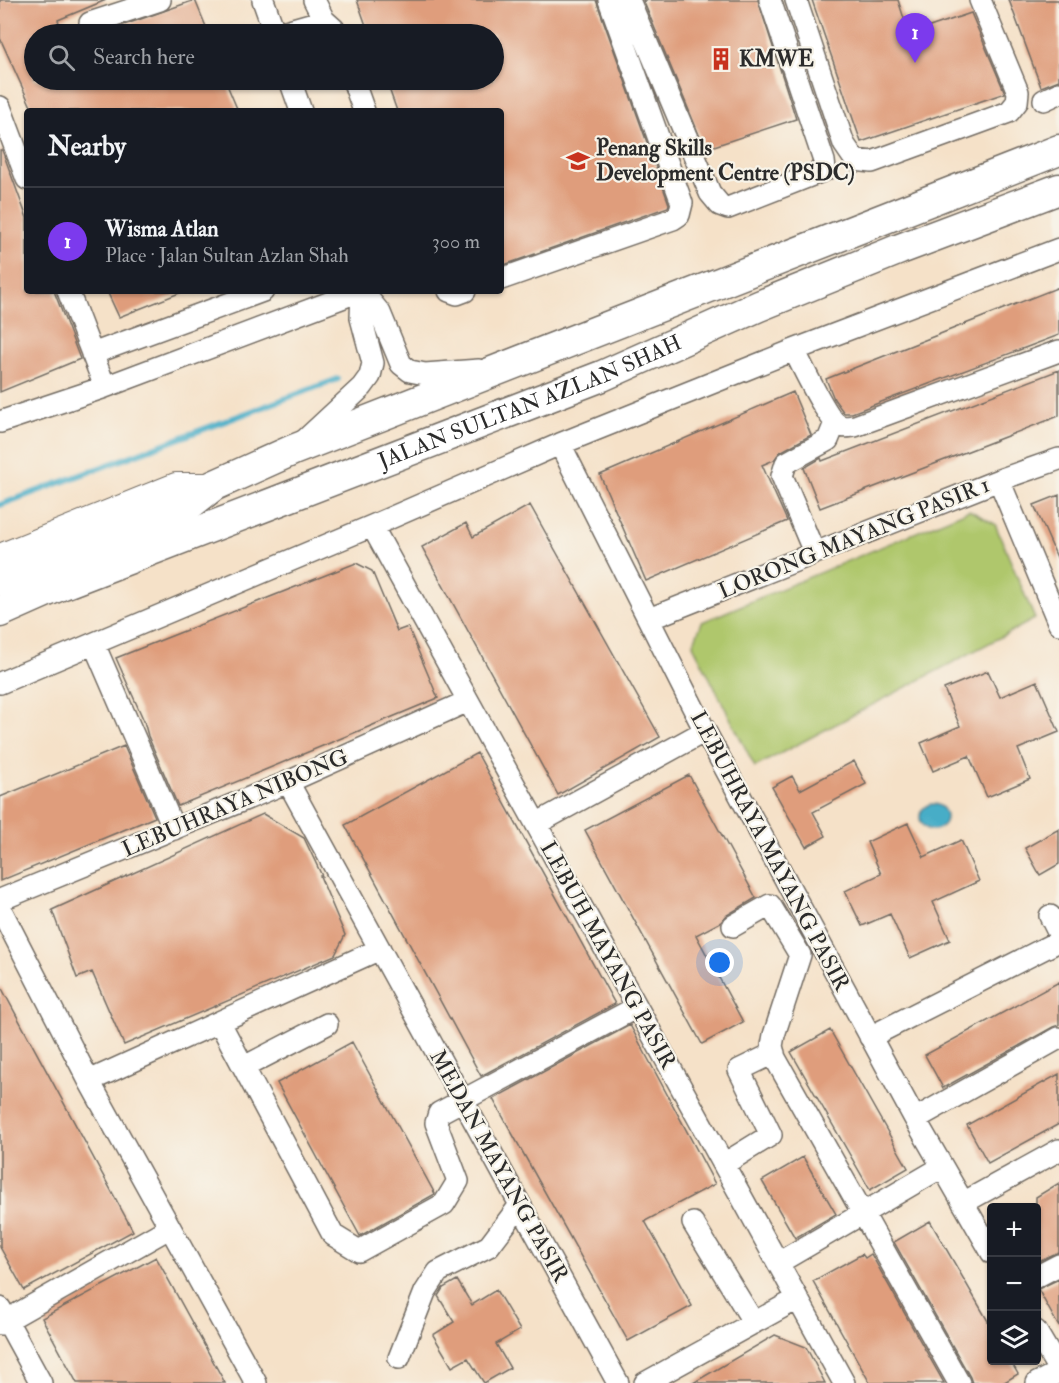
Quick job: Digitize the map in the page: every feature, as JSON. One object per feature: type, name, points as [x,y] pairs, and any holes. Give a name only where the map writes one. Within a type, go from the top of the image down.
[{"type":"highway","name":"JALAN SULTAN AZLAN SHAH","points":[[0,580],[190,504],[213,486],[293,450],[1059,150]]},
{"type":"highway","name":"JALAN SULTAN AZLAN SHAH","points":[[0,612],[106,567],[602,376],[770,302],[900,249],[1059,189]]},
{"type":"main road","name":"JALAN SULTAN AZLAN SHAH","points":[[0,557],[176,486],[213,486]]},
{"type":"street","points":[[90,23],[160,0]]},
{"type":"street","points":[[263,0],[271,24]]},
{"type":"street","points":[[314,0],[328,24]]},
{"type":"street","points":[[504,278],[679,215],[682,203],[609,0]]},
{"type":"street","points":[[629,0],[710,193],[720,205],[728,208],[825,170],[824,160],[770,0]]},
{"type":"street","points":[[796,0],[844,144],[855,160],[872,162],[1009,112],[1017,102],[1018,92],[980,0]]},
{"type":"street","points":[[294,90],[300,108]]},
{"type":"street","points":[[357,90],[363,108]]},
{"type":"street","points":[[0,107],[24,171]]},
{"type":"street","points":[[0,683],[560,444],[1059,249]]},
{"type":"street","points":[[69,294],[105,387]]},
{"type":"street","points":[[92,354],[255,294]]},
{"type":"street","points":[[0,422],[105,387],[353,294]]},
{"type":"street","points":[[293,450],[362,387],[370,376],[373,363],[361,318],[361,294]]},
{"type":"street","points":[[363,294],[380,314],[401,364],[410,371],[424,374],[507,368]]},
{"type":"street","points":[[794,351],[826,410],[835,423],[843,428],[855,426],[1059,351]]},
{"type":"street","points":[[814,552],[782,476],[786,463],[828,440],[835,423]]},
{"type":"street","name":"LEBUHRAYA MAYANG PASIR","points":[[560,444],[705,731],[804,900],[870,1038],[987,1244]]},
{"type":"street","name":"LORONG MAYANG PASIR 1","points":[[649,619],[814,552],[1059,459]]},
{"type":"street","points":[[999,480],[1059,624]]},
{"type":"street","name":"LEBUH MAYANG PASIR","points":[[372,526],[844,1383]]},
{"type":"street","points":[[94,644],[174,829]]},
{"type":"street","name":"LEBUHRAYA NIBONG","points":[[0,900],[288,782],[468,701]]},
{"type":"street","points":[[536,824],[705,731]]},
{"type":"street","name":"MEDAN MAYANG PASIR","points":[[288,782],[618,1383]]},
{"type":"street","points":[[733,926],[770,905],[800,955],[774,1035],[775,1058],[958,1383]]},
{"type":"street","points":[[0,908],[89,1081],[256,1383]]},
{"type":"street","points":[[870,1038],[1059,940]]},
{"type":"street","points":[[89,1081],[380,949]]},
{"type":"street","points":[[220,1023],[333,1235],[359,1251],[444,1204],[458,1181],[436,1123],[439,1113],[637,1006]]},
{"type":"street","points":[[244,1067],[327,1024]]},
{"type":"street","points":[[915,1119],[1059,1038]]},
{"type":"street","points":[[724,1164],[771,1135],[739,1070],[774,1053]]},
{"type":"street","points":[[963,1203],[1059,1150]]},
{"type":"street","points":[[778,1263],[942,1167]]},
{"type":"street","points":[[399,1358],[425,1292],[438,1272],[489,1246],[520,1205]]},
{"type":"street","points":[[693,1223],[754,1323]]},
{"type":"street","points":[[41,1383],[2,1317],[169,1228]]},
{"type":"street","points":[[1041,1274],[1059,1265]]},
{"type":"street","points":[[645,1383],[797,1299]]},
{"type":"street","points":[[1037,1383],[1059,1371],[1041,1340]]},
{"type":"green space","points":[[969,510],[995,524],[1035,619],[755,767],[693,645],[702,622]]},
{"type":"water","points":[[933,804],[942,808],[946,817],[942,826],[933,830],[924,826],[920,817],[924,808]]},
{"type":"building","points":[[0,0],[106,0],[58,20],[59,24],[24,24],[24,90],[229,90],[237,108],[32,108],[0,38]]},
{"type":"building","points":[[195,0],[205,24],[127,24]]},
{"type":"building","name":"Penang Skills Development Centre (PSDC)","points":[[357,0],[596,0],[669,204],[668,207],[504,265],[504,108],[396,108],[390,90],[504,90],[504,24],[365,24]]},
{"type":"building","name":"KMWE","points":[[643,0],[758,0],[796,119],[705,149]]},
{"type":"building","points":[[812,0],[898,0],[909,34],[971,13],[1005,93],[861,142]]},
{"type":"building","points":[[1009,0],[1059,0],[1059,80],[1041,87]]},
{"type":"building","points":[[0,150],[2,150],[24,210],[24,294],[55,294],[80,359],[0,392]]},
{"type":"building","points":[[1059,287],[1059,335],[852,413],[844,413],[834,399],[826,379]]},
{"type":"building","points":[[108,294],[177,294],[119,317]]},
{"type":"building","points":[[1059,370],[1059,416],[820,508],[804,468],[821,458],[822,461]]},
{"type":"building","points":[[793,392],[811,435],[780,452],[774,460],[762,465],[787,521],[646,581],[600,475]]},
{"type":"building","points":[[1059,495],[1059,562],[1034,505]]},
{"type":"building","points":[[530,505],[660,737],[558,795],[422,547],[466,523],[473,537]]},
{"type":"building","points":[[356,563],[372,571],[397,631],[408,627],[438,698],[178,806],[116,658]]},
{"type":"building","points":[[988,671],[1000,697],[1037,681],[1059,732],[1018,749],[1030,779],[987,797],[969,756],[933,771],[921,743],[960,726],[944,689]]},
{"type":"building","points":[[124,746],[155,817],[0,881],[0,797]]},
{"type":"building","points":[[477,753],[615,1004],[481,1076],[345,825]]},
{"type":"building","points":[[854,761],[866,784],[813,812],[826,836],[806,847],[772,787],[792,776],[800,790]]},
{"type":"building","points":[[689,775],[756,898],[727,915],[721,922],[696,935],[743,1022],[702,1044],[585,830]]},
{"type":"building","points":[[263,814],[304,838],[345,935],[335,955],[124,1045],[92,972],[77,978],[52,910]]},
{"type":"building","points":[[908,823],[924,857],[961,840],[979,881],[933,902],[950,940],[910,958],[890,914],[862,926],[845,891],[881,874],[867,842]]},
{"type":"building","points":[[1059,829],[1059,864],[1040,875],[1025,848]]},
{"type":"building","points":[[1059,982],[1059,1025],[943,1088],[925,1055]]},
{"type":"building","points":[[0,985],[133,1231],[24,1290],[0,1247]]},
{"type":"building","points":[[630,1025],[715,1184],[645,1221],[692,1306],[628,1341],[493,1099]]},
{"type":"building","points":[[830,1030],[908,1168],[870,1190],[791,1052]]},
{"type":"building","points":[[352,1042],[435,1194],[360,1236],[277,1083]]},
{"type":"building","points":[[1059,1074],[1059,1124],[988,1163],[967,1125]]},
{"type":"building","points":[[803,1157],[836,1214],[795,1238],[762,1181]]},
{"type":"building","points":[[1059,1183],[1059,1252],[1041,1260],[1041,1203],[1036,1203],[1036,1197]]},
{"type":"building","points":[[930,1221],[987,1319],[987,1365],[1013,1365],[1018,1374],[1003,1383],[972,1383],[894,1242]]},
{"type":"building","points":[[862,1254],[865,1258],[871,1254],[944,1383],[870,1383],[813,1281]]},
{"type":"building","points":[[156,1257],[225,1383],[77,1383],[42,1318]]},
{"type":"building","points":[[1059,1279],[1059,1327],[1041,1294],[1041,1288]]},
{"type":"building","points":[[457,1280],[472,1305],[496,1290],[520,1330],[496,1344],[510,1368],[484,1383],[468,1358],[452,1367],[433,1335],[454,1322],[438,1296],[443,1288]]},
{"type":"building","points":[[775,1335],[806,1347],[825,1383],[693,1383]]},
{"type":"waterway","points":[[0,505],[338,379]]},
{"type":"place","name":"KMWE","points":[[721,59]]},
{"type":"place","name":"Wisma Atlan","points":[[915,63]]},
{"type":"place","name":"Penang Skills Development Centre (PSDC)","points":[[578,161]]}]
